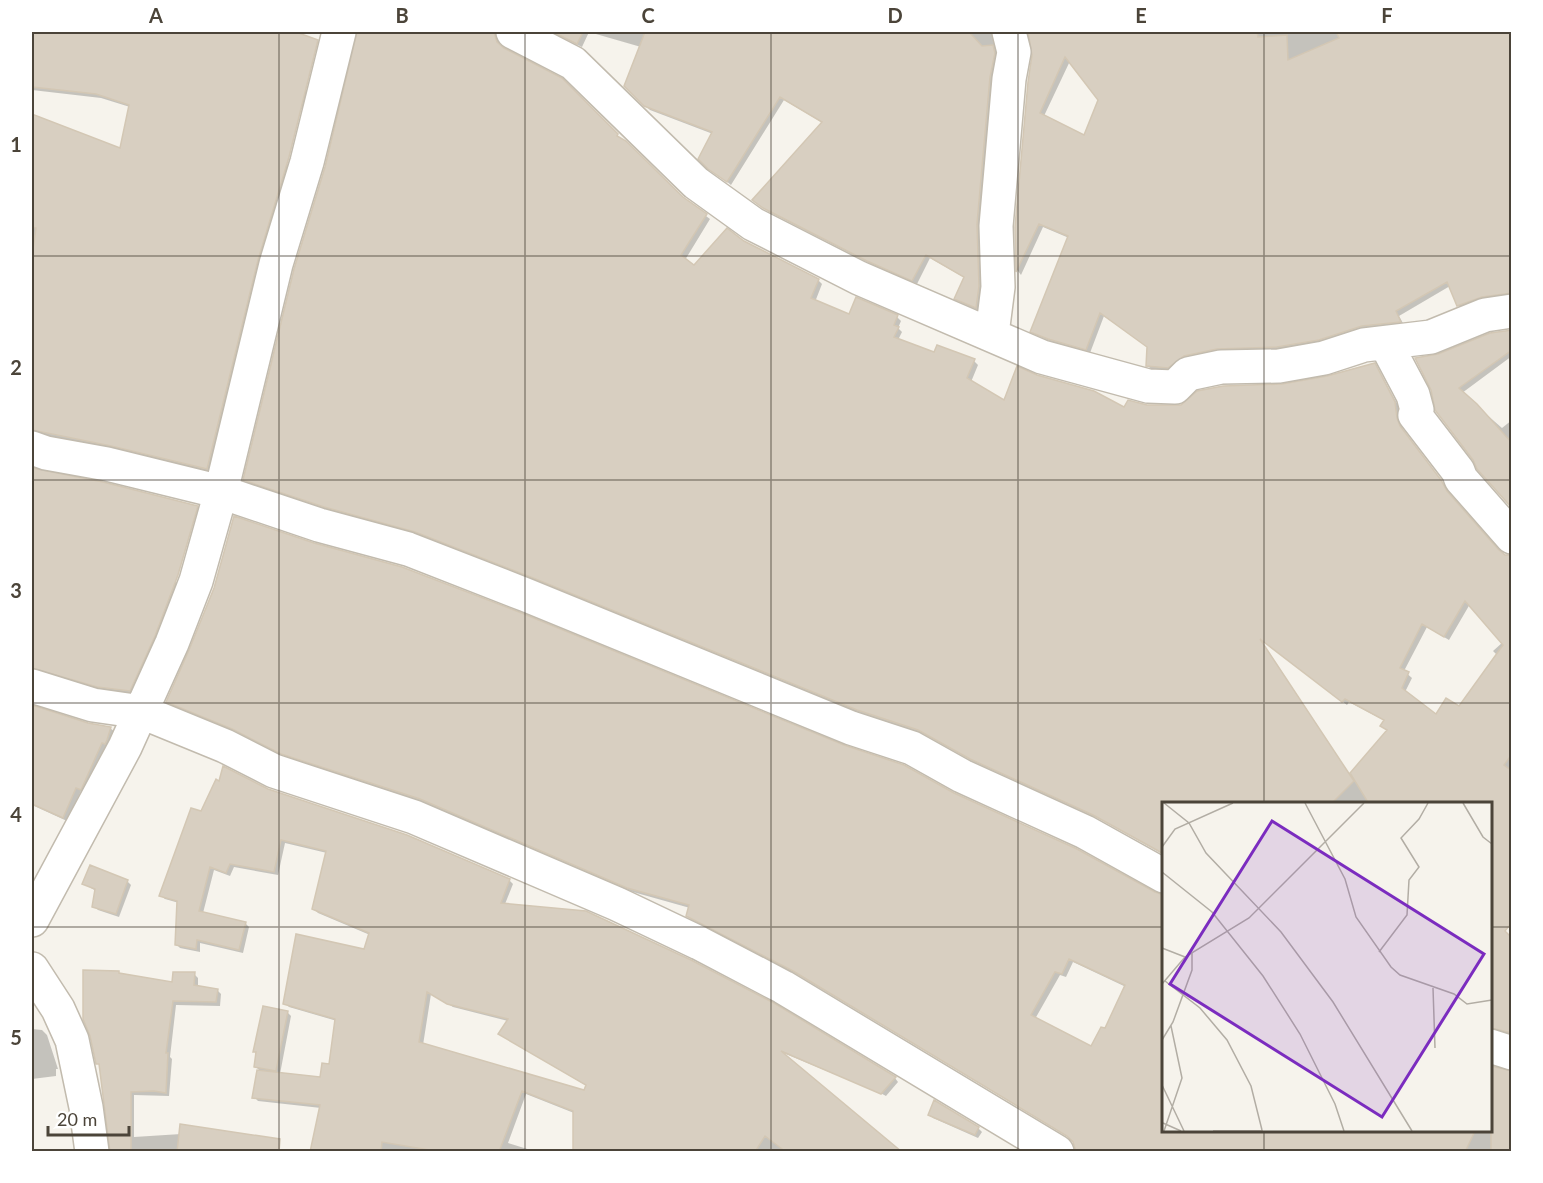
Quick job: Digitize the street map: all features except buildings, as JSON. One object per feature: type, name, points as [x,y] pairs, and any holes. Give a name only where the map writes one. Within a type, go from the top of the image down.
[{"type":"street","points":[[32,920],[142,712],[196,581],[221,492],[273,276],[307,162],[339,32]]},
{"type":"street","points":[[513,32],[573,63],[696,183],[753,224],[860,278],[1042,357],[1065,364],[1148,386],[1175,387],[1188,374],[1199,371],[1221,367],[1279,366],[1324,358],[1364,345],[1431,337],[1485,315],[1512,311]]},
{"type":"street","points":[[992,334],[998,287],[996,226],[1009,79],[1014,52],[1009,32]]},
{"type":"street","points":[[1386,344],[1413,395],[1417,410],[1415,415],[1458,471],[1461,479],[1512,537]]},
{"type":"street","points":[[32,448],[221,492],[319,525],[408,549],[851,729],[912,748],[962,776],[1085,832],[1162,875]]},
{"type":"street","points":[[32,686],[93,705],[142,712],[225,746],[274,771],[381,806],[461,836],[617,904],[699,943],[844,1022],[1057,1152]]},
{"type":"street","points":[[32,969],[58,1009],[72,1040],[86,1107],[92,1152]]},
{"type":"street","points":[[1492,1046],[1512,1053]]}]
